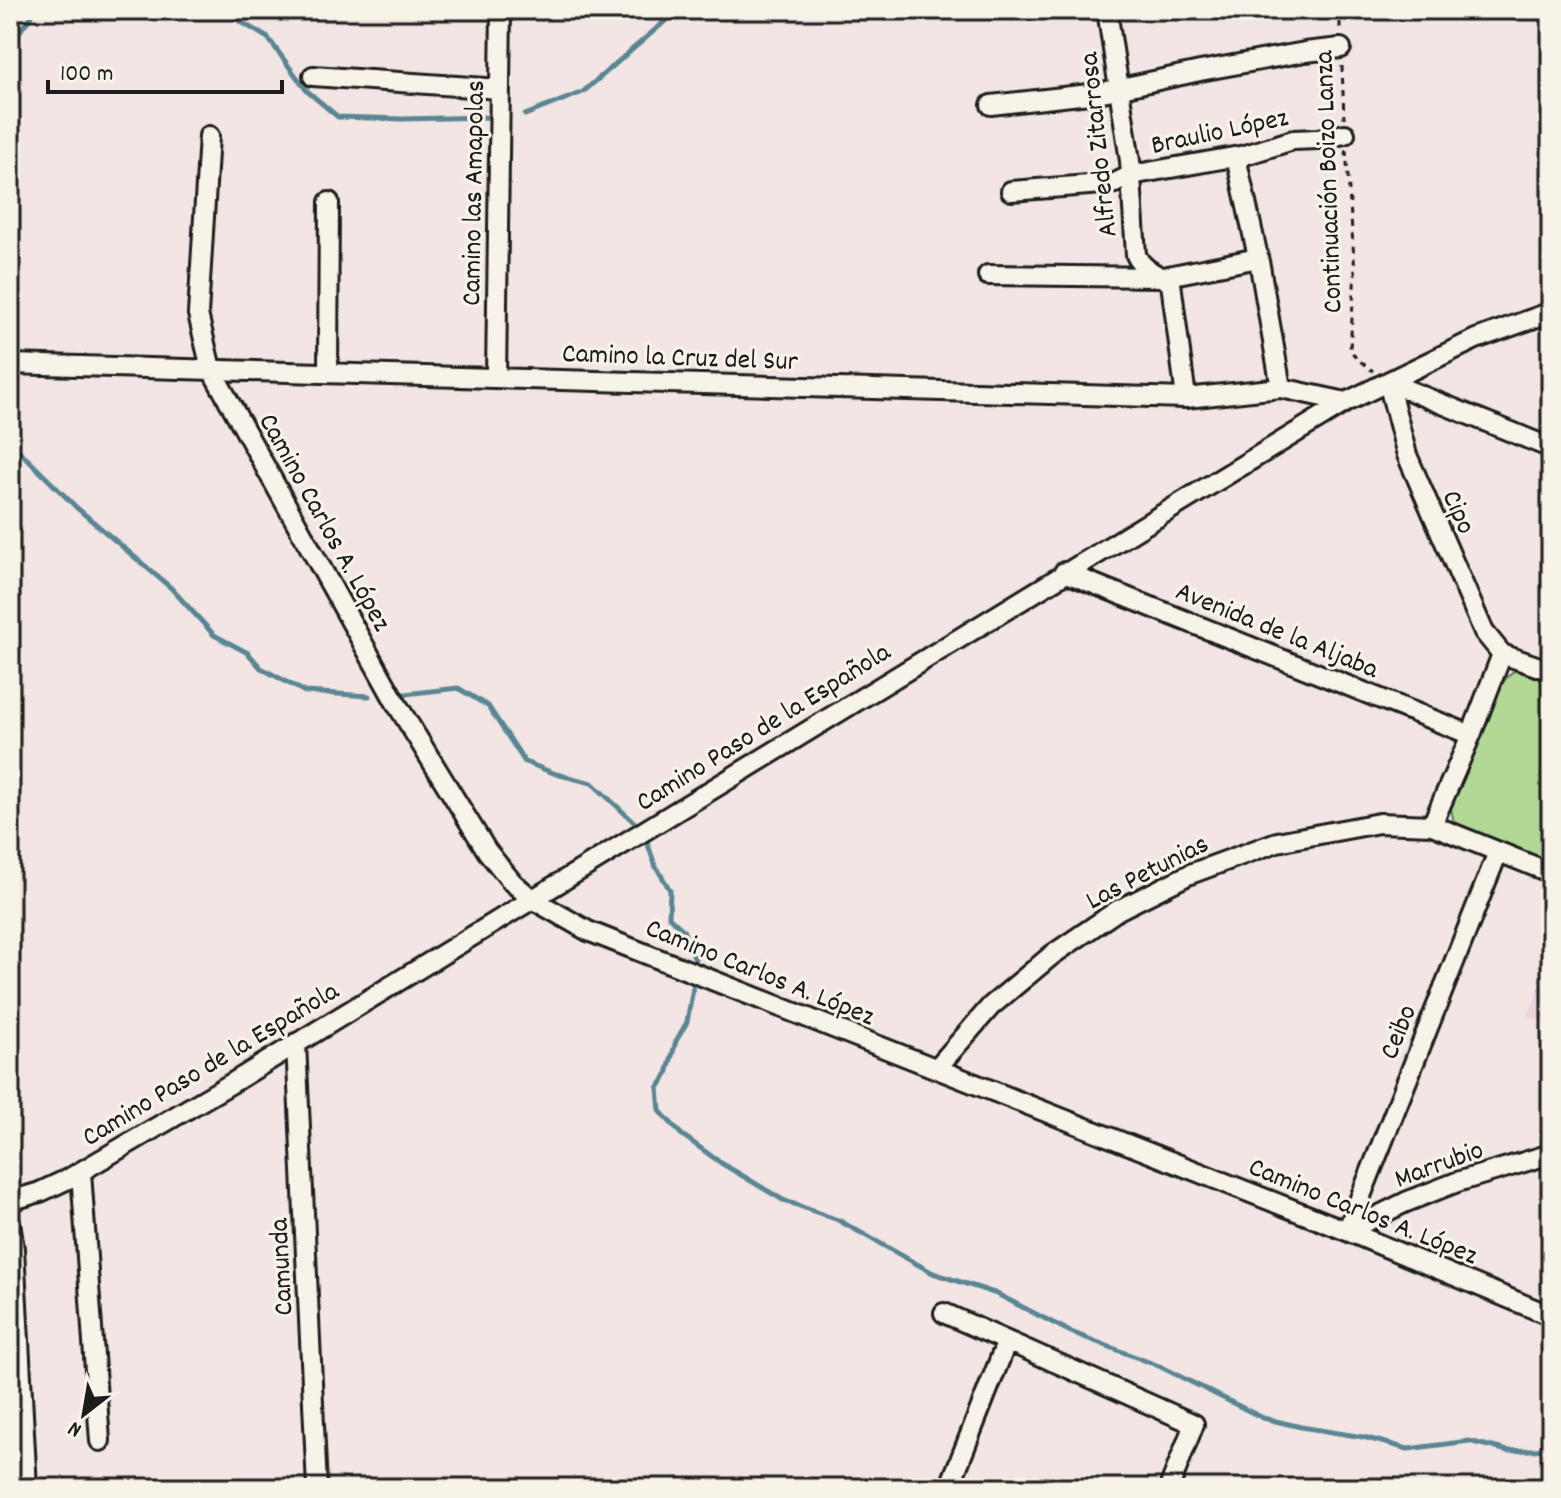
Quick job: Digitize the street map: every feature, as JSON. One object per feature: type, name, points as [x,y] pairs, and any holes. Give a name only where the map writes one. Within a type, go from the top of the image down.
[{"type":"street","name":"Camino las Amapolas","points":[[496,378],[501,10]]},
{"type":"street","name":"Alfredo Zitarrosa","points":[[1107,10],[1131,175],[1136,255],[1147,270],[1171,283],[1186,398]]},
{"type":"street","points":[[991,105],[1098,93],[1305,52],[1341,48]]},
{"type":"street","points":[[313,76],[500,89]]},
{"type":"street","name":"Braulio López","points":[[1011,191],[1115,183],[1131,175],[1236,157],[1293,140],[1345,134]]},
{"type":"street","name":"Camino Carlos A. López","points":[[209,136],[198,314],[211,369],[396,703],[487,851],[512,882],[532,899],[588,931],[1347,1231],[1551,1316]]},
{"type":"street","points":[[1236,157],[1281,388]]},
{"type":"street","points":[[328,373],[329,202]]},
{"type":"street","points":[[988,275],[1163,277],[1258,258]]},
{"type":"street","name":"Camino Paso de la Española","points":[[10,1201],[40,1192],[81,1172],[1346,402],[1476,339],[1551,312]]},
{"type":"street","name":"Camino la Cruz del Sur","points":[[10,364],[1186,398],[1281,388],[1346,402]]},
{"type":"street","points":[[1388,382],[1551,448]]},
{"type":"street","name":"Cipo","points":[[1388,382],[1417,482],[1484,632],[1502,654]]},
{"type":"street","name":"Avenida de la Aljaba","points":[[1064,572],[1471,735]]},
{"type":"street","points":[[1551,671],[1502,654],[1432,825],[1551,873]]},
{"type":"street","name":"Las Petunias","points":[[936,1069],[991,1006],[1052,955],[1118,910],[1190,874],[1277,842],[1379,823],[1432,825]]},
{"type":"street","name":"Ceibo","points":[[1347,1231],[1498,852]]},
{"type":"street","name":"Camunda","points":[[296,1043],[317,1488]]},
{"type":"street","name":"Marrubio","points":[[1347,1231],[1406,1202],[1457,1182],[1551,1154]]},
{"type":"street","points":[[81,1172],[100,1441]]},
{"type":"street","points":[[10,1223],[27,1488]]},
{"type":"street","points":[[944,1313],[1194,1424],[1169,1488]]},
{"type":"street","points":[[949,1488],[1007,1341]]},
{"type":"path","name":"Continuación Boizo Lanza","points":[[1340,10],[1355,272],[1350,349],[1356,358],[1388,382]]},
{"type":"shaded area","points":[[1551,958],[1551,1025],[1528,1016]]},
{"type":"green space","points":[[1520,670],[1551,679],[1551,866],[1454,824],[1451,808],[1503,682],[1512,672]]},
{"type":"waterway","points":[[10,44],[36,10]]},
{"type":"waterway","points":[[221,10],[268,38],[307,91],[338,117],[491,117]]},
{"type":"waterway","points":[[525,115],[583,92],[678,10]]},
{"type":"waterway","points":[[10,442],[77,508],[171,588],[214,635],[248,653],[261,668],[305,692],[369,696]]},
{"type":"waterway","points":[[405,694],[458,688],[488,706],[525,762],[592,783],[635,823]]},
{"type":"waterway","points":[[646,839],[655,865],[670,890],[669,917],[683,930],[695,959]]},
{"type":"waterway","points":[[693,988],[687,1022],[676,1041],[667,1074],[658,1088],[660,1111],[681,1134],[721,1163],[783,1200],[838,1220],[933,1273],[997,1294],[1071,1332],[1159,1366],[1263,1418],[1408,1449],[1469,1441],[1508,1451],[1551,1449]]}]
